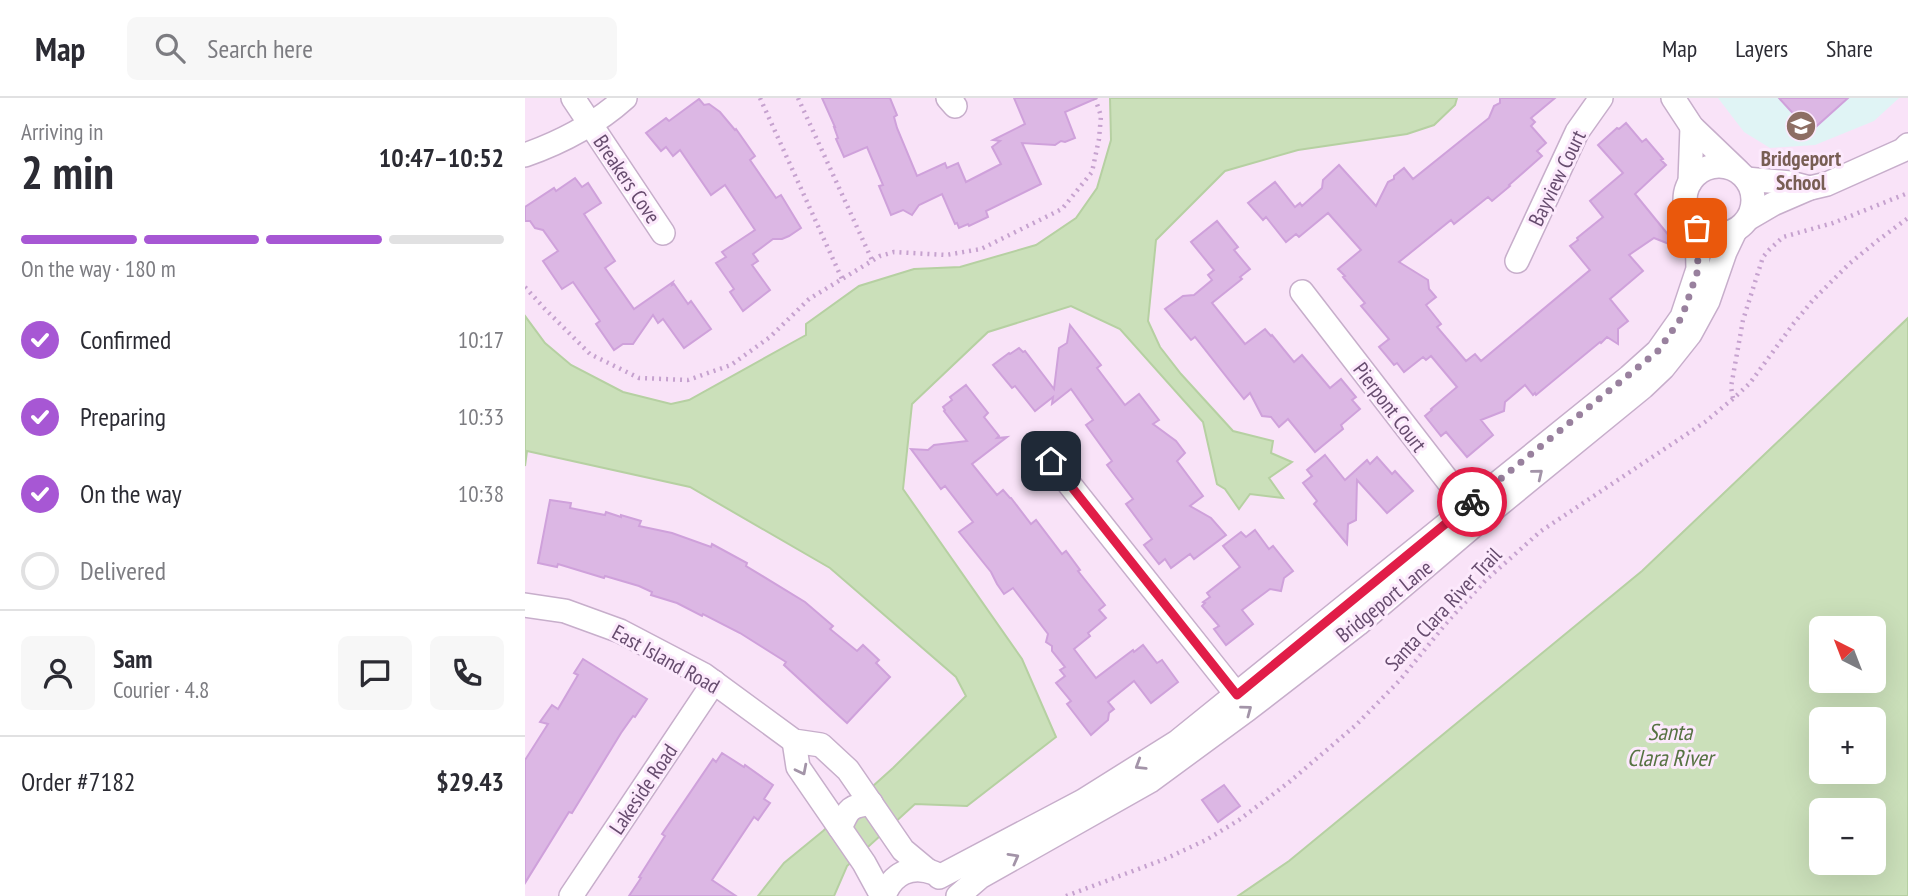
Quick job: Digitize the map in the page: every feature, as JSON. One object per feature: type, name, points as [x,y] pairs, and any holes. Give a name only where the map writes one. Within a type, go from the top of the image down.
[{"type":"street","name":"Breakers Cove","points":[[573,98],[663,233]]},
{"type":"street","points":[[525,155],[554,144],[590,125],[625,98]]},
{"type":"street","name":"Bayview Court","points":[[1517,261],[1577,132],[1601,98]]},
{"type":"street","points":[[1673,98],[1692,127],[1742,175],[1751,188],[1753,208],[1742,225]]},
{"type":"street","points":[[1692,127],[1690,182],[1684,201],[1686,211],[1697,228],[1716,235],[1742,225],[1773,204],[1809,188],[1827,184],[1903,150],[1908,145]]},
{"type":"street","points":[[1690,182],[1707,168],[1717,166],[1728,167],[1742,175],[1809,188]]},
{"type":"street","name":"Bridgeport Lane","points":[[883,896],[894,878],[904,872],[916,869],[939,881],[1083,801],[1177,742],[1643,387],[1671,360],[1691,334],[1708,301],[1724,252],[1742,225]]},
{"type":"street","name":"Bridgeport Lane","points":[[958,896],[980,877],[1150,781],[1358,624],[1473,514],[1658,351],[1682,317],[1698,270],[1697,228]]},
{"type":"street","name":"Pierpont Court","points":[[1302,292],[1473,514]]},
{"type":"street","points":[[1051,461],[1237,695]]},
{"type":"street","name":"East Island Road","points":[[525,606],[565,611],[620,631],[714,682],[794,741],[821,745],[848,770],[903,850],[939,881]]},
{"type":"street","name":"Lakeside Road","points":[[571,896],[714,682]]},
{"type":"street","points":[[794,741],[799,767],[883,896]]},
{"type":"street","points":[[840,828],[847,811],[871,803]]},
{"type":"path","points":[[760,98],[842,279]]},
{"type":"path","points":[[798,98],[872,260]]},
{"type":"path","points":[[525,287],[590,354],[639,378],[688,380],[731,365],[770,337],[809,299],[880,256],[894,252],[946,255],[981,249],[1062,209],[1092,172],[1101,116],[1095,98]]},
{"type":"path","points":[[1734,398],[1731,387],[1743,320],[1763,257],[1783,237],[1833,223],[1908,193]]},
{"type":"path","name":"Santa Clara River Trail","points":[[1066,896],[1165,859],[1206,840],[1240,820],[1288,783],[1356,725],[1400,680],[1486,580],[1541,531],[1705,422],[1734,398],[1758,373],[1813,300],[1849,264],[1908,218]]},
{"type":"shaded area","name":"Bridgeport School","points":[[1718,98],[1899,98],[1874,121],[1815,145],[1770,148],[1744,132]]},
{"type":"water","points":[[1110,98],[1457,98],[1455,105],[1434,125],[1407,134],[1298,150],[1225,171],[1156,240],[1148,321],[1160,347],[1233,431],[1273,441],[1271,453],[1292,462],[1269,478],[1283,498],[1250,494],[1239,509],[1225,489],[1217,484],[1203,422],[1120,329],[1071,306],[988,332],[912,404],[903,489],[1022,659],[1056,737],[967,806],[915,804],[847,866],[834,896],[758,896],[784,863],[893,768],[966,696],[956,677],[830,568],[690,487],[527,451],[525,466],[525,316],[545,343],[571,365],[623,392],[671,404],[689,400],[806,335],[806,324],[859,286],[914,269],[960,267],[1036,245],[1076,218],[1097,188],[1111,140]]},
{"type":"water","name":"Santa Clara River","points":[[1908,318],[1908,896],[1238,896],[1289,861],[1642,571]]},
{"type":"building","points":[[822,98],[890,98],[897,115],[894,117],[897,128],[917,176],[945,163],[947,168],[958,163],[966,182],[1001,164],[992,147],[1000,141],[993,140],[1025,124],[1014,98],[1097,98],[1065,112],[1075,138],[1055,145],[1022,143],[1041,184],[986,211],[988,217],[959,228],[942,194],[919,205],[912,215],[903,210],[891,215],[879,186],[883,185],[867,147],[844,157]]},
{"type":"building","points":[[1500,98],[1555,98],[1531,118],[1535,122],[1531,126],[1546,143],[1537,151],[1542,156],[1492,201],[1488,197],[1454,224],[1451,220],[1399,262],[1428,280],[1429,289],[1436,297],[1426,305],[1441,324],[1437,327],[1466,361],[1475,354],[1481,361],[1590,270],[1570,246],[1603,217],[1590,201],[1623,173],[1598,145],[1626,123],[1642,142],[1646,139],[1666,165],[1635,194],[1679,248],[1654,238],[1629,255],[1643,271],[1610,299],[1628,321],[1618,329],[1618,344],[1607,337],[1536,395],[1525,385],[1505,402],[1504,411],[1481,420],[1493,435],[1467,457],[1446,432],[1441,436],[1425,416],[1457,387],[1431,356],[1426,360],[1423,357],[1404,372],[1397,363],[1394,365],[1379,347],[1389,339],[1361,306],[1365,303],[1338,269],[1361,250],[1328,213],[1299,237],[1296,234],[1286,242],[1266,217],[1263,220],[1248,203],[1275,182],[1295,207],[1300,203],[1302,206],[1322,188],[1323,180],[1339,165],[1376,206],[1394,176],[1404,168],[1413,179],[1489,118],[1494,106],[1500,103]]},
{"type":"building","points":[[1779,98],[1848,98],[1810,132]]},
{"type":"building","points":[[699,99],[704,105],[709,104],[720,112],[736,129],[755,156],[750,160],[776,198],[781,195],[801,228],[782,239],[773,239],[753,254],[758,261],[752,265],[770,290],[743,311],[730,292],[734,289],[716,263],[726,257],[722,252],[755,230],[725,185],[711,195],[680,150],[673,156],[666,147],[661,151],[646,133],[666,118],[669,121]]},
{"type":"building","points":[[575,178],[582,187],[588,183],[601,203],[584,214],[615,261],[605,268],[634,309],[673,282],[672,285],[674,284],[688,304],[691,301],[711,329],[684,348],[663,319],[658,323],[653,315],[633,344],[623,344],[614,350],[596,324],[600,321],[573,282],[562,289],[543,261],[558,251],[543,230],[535,228],[530,221],[525,221],[525,207]]},
{"type":"building","points":[[1217,221],[1238,247],[1234,250],[1250,269],[1240,277],[1242,279],[1212,303],[1245,344],[1265,329],[1294,362],[1302,355],[1330,388],[1341,379],[1356,397],[1352,400],[1360,409],[1341,425],[1343,429],[1315,452],[1288,419],[1279,427],[1271,417],[1262,416],[1250,393],[1244,399],[1195,337],[1191,340],[1165,309],[1183,296],[1194,295],[1212,280],[1208,275],[1214,270],[1191,242]]},
{"type":"building","points":[[1070,325],[1101,365],[1097,368],[1125,405],[1139,394],[1159,420],[1153,424],[1176,441],[1185,453],[1177,461],[1203,496],[1190,506],[1211,518],[1226,535],[1194,559],[1190,554],[1171,568],[1165,559],[1159,564],[1144,545],[1152,539],[1126,504],[1133,499],[1107,465],[1112,461],[1086,425],[1093,420],[1071,389],[1052,404],[1053,397],[1035,411],[993,365],[1019,348],[1025,351],[1054,389],[1059,348],[1067,343]]},
{"type":"building","points":[[966,385],[988,413],[984,417],[999,436],[997,438],[1007,437],[972,464],[997,495],[1003,490],[1031,524],[1036,520],[1062,554],[1066,551],[1105,605],[1099,610],[1106,618],[1074,649],[1096,678],[1143,645],[1157,663],[1162,660],[1178,682],[1151,703],[1134,681],[1108,702],[1114,709],[1109,713],[1108,720],[1091,735],[1067,704],[1071,701],[1056,683],[1065,676],[1060,670],[1065,667],[1052,651],[1052,646],[1046,642],[1048,634],[1013,588],[1004,594],[991,572],[959,532],[973,522],[945,486],[941,489],[911,449],[928,450],[934,445],[967,441],[943,407],[952,400],[950,397]]},
{"type":"building","points":[[1325,455],[1345,480],[1367,460],[1370,464],[1377,457],[1392,474],[1395,471],[1413,491],[1387,513],[1357,480],[1356,520],[1348,524],[1347,544],[1314,504],[1317,501],[1303,483],[1312,476],[1307,470]]},
{"type":"building","points":[[550,500],[571,503],[570,508],[605,515],[606,512],[621,515],[641,521],[639,526],[672,533],[711,547],[712,544],[747,563],[746,566],[805,602],[833,626],[830,629],[857,651],[863,645],[879,660],[876,663],[890,677],[847,723],[784,665],[786,662],[740,633],[703,614],[702,616],[677,603],[651,595],[652,592],[639,586],[558,564],[557,567],[538,563]]},
{"type":"building","points":[[1255,530],[1269,549],[1273,546],[1293,571],[1284,578],[1281,591],[1270,589],[1242,610],[1253,624],[1226,645],[1214,629],[1219,626],[1202,606],[1205,603],[1203,602],[1210,597],[1207,593],[1240,567],[1223,546],[1241,532],[1246,537]]},
{"type":"building","points":[[583,659],[647,699],[621,733],[525,883],[525,760],[548,724],[540,722],[552,705],[558,709],[578,675],[574,673]]},
{"type":"building","points":[[722,753],[773,785],[764,799],[770,803],[758,820],[754,817],[712,880],[736,896],[629,896],[665,836],[662,834],[713,759],[716,762]]},
{"type":"building","points":[[1224,785],[1240,806],[1218,822],[1202,800]]},
{"type":"way so far","points":[[1472,502],[1658,351],[1682,317],[1698,270],[1697,228]]},
{"type":"place","name":"Bridgeport School","points":[[1801,126]]},
{"type":"route","points":[[1051,461],[1237,695],[1472,502]]}]
